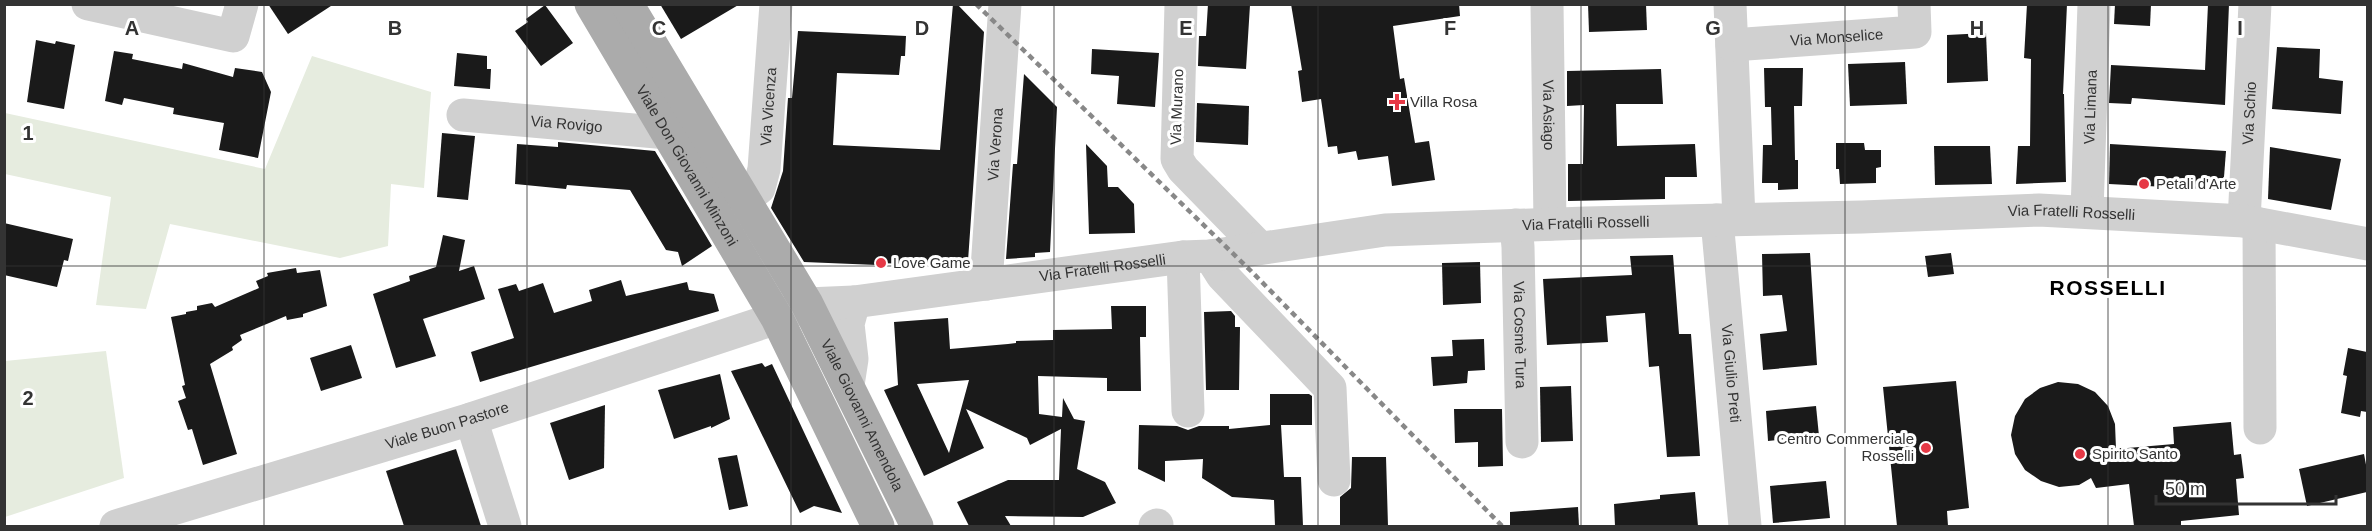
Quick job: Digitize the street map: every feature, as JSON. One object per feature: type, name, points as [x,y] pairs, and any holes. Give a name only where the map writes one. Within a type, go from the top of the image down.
[{"type":"main road","name":"Viale Don Giovanni Minzoni","points":[[606,6],[745,199],[807,304]]},
{"type":"main road","name":"Viale Don Giovanni Minzoni","points":[[606,6],[669,134],[777,318]]},
{"type":"main road","name":"Viale Giovanni Amendola","points":[[807,304],[917,526]]},
{"type":"main road","points":[[777,318],[878,526]]},
{"type":"street","points":[[88,4],[233,36],[242,4]]},
{"type":"street","name":"Via Vicenza","points":[[745,199],[759,188],[764,169],[776,4]]},
{"type":"street","name":"Via Verona","points":[[986,284],[1005,4]]},
{"type":"street","name":"Via Murano","points":[[1181,4],[1177,159],[1183,169],[1260,249]]},
{"type":"street","name":"Via Asiago","points":[[1547,4],[1550,224]]},
{"type":"street","points":[[1728,220],[1732,45],[1730,4]]},
{"type":"street","name":"Via Monselice","points":[[1732,45],[1915,32],[1914,4]]},
{"type":"street","name":"Via Limana","points":[[2087,211],[2094,4]]},
{"type":"street","name":"Via Schio","points":[[2255,4],[2251,222],[2260,428]]},
{"type":"street","name":"Via Rovigo","points":[[463,115],[669,134]]},
{"type":"street","name":"Via Fratelli Rosselli","points":[[807,304],[854,302],[1260,249],[1385,230],[2039,210],[2251,222],[2367,244]]},
{"type":"street","name":"Via Giulio Preti","points":[[1728,220],[1745,526]]},
{"type":"street","name":"Via Cosmè Tura","points":[[1516,225],[1522,442]]},
{"type":"street","points":[[1188,411],[1197,257]]},
{"type":"street","points":[[1197,257],[1222,275],[1330,388],[1334,480]]},
{"type":"street","points":[[848,385],[852,360],[848,324],[854,302]]},
{"type":"street","name":"Viale Buon Pastore","points":[[116,526],[195,515],[471,419],[777,318],[807,304]]},
{"type":"street","points":[[471,419],[505,526]]},
{"type":"shaded area","points":[[312,56],[431,92],[424,188],[391,184],[388,246],[340,258],[170,224],[146,309],[96,305],[111,197],[5,174],[5,113],[265,169]]},
{"type":"shaded area","points":[[106,351],[124,478],[5,517],[5,361]]},
{"type":"building","points":[[268,4],[334,4],[288,34]]},
{"type":"building","points":[[660,4],[740,4],[681,39]]},
{"type":"building","points":[[953,4],[957,4],[984,32],[968,261],[877,263],[877,265],[804,262],[771,208],[783,171],[788,98],[792,98],[798,31],[906,36],[905,56],[901,56],[899,75],[837,73],[833,145],[940,150]]},
{"type":"building","points":[[1208,4],[1250,5],[1246,69],[1198,66],[1199,36],[1206,36]]},
{"type":"building","points":[[1291,4],[1459,4],[1460,16],[1393,26],[1400,79],[1404,78],[1415,143],[1429,141],[1435,180],[1392,186],[1388,156],[1358,160],[1356,151],[1338,154],[1337,146],[1328,147],[1321,99],[1302,102],[1298,71],[1302,70]]},
{"type":"building","points":[[1588,4],[1646,4],[1647,30],[1589,32]]},
{"type":"building","points":[[2027,4],[2067,4],[2063,94],[2066,182],[2016,184],[2018,146],[2030,146],[2031,59],[2024,58]]},
{"type":"building","points":[[2115,4],[2151,4],[2150,26],[2114,24]]},
{"type":"building","points":[[2208,4],[2229,4],[2225,105],[2132,98],[2131,104],[2109,103],[2111,65],[2205,70]]},
{"type":"building","points":[[545,5],[573,43],[541,66],[515,31],[528,22],[526,19]]},
{"type":"building","points":[[1986,33],[1988,81],[1947,83],[1947,35]]},
{"type":"building","points":[[36,40],[75,45],[64,109],[27,102]]},
{"type":"building","points":[[2277,47],[2320,49],[2319,78],[2343,81],[2341,114],[2272,109]]},
{"type":"building","points":[[1092,49],[1159,53],[1155,107],[1117,104],[1119,76],[1091,74]]},
{"type":"building","points":[[114,51],[133,54],[132,59],[182,69],[183,63],[233,77],[235,68],[262,72],[271,92],[258,158],[219,150],[224,123],[173,114],[174,108],[124,98],[122,105],[105,101]]},
{"type":"building","points":[[457,53],[487,56],[487,69],[491,69],[490,89],[454,86]]},
{"type":"building","points":[[1905,62],[1907,104],[1850,106],[1848,64]]},
{"type":"building","points":[[1764,68],[1803,68],[1802,106],[1794,106],[1798,189],[1778,190],[1778,183],[1762,183],[1763,145],[1772,145],[1771,107],[1765,107]]},
{"type":"building","points":[[1661,69],[1663,104],[1616,104],[1617,146],[1695,144],[1697,177],[1665,177],[1665,199],[1568,201],[1568,164],[1583,164],[1584,105],[1567,106],[1567,71]]},
{"type":"building","points":[[1024,74],[1057,107],[1050,252],[1035,253],[1035,257],[1006,259],[1013,164],[1017,164]]},
{"type":"building","points":[[1197,103],[1249,106],[1248,145],[1196,142]]},
{"type":"building","points":[[442,133],[475,136],[468,200],[437,197]]},
{"type":"building","points":[[558,142],[655,151],[712,246],[682,266],[678,252],[666,250],[630,190],[567,185],[566,189],[515,184],[517,144],[558,147]]},
{"type":"building","points":[[1836,143],[1864,143],[1865,150],[1881,150],[1881,167],[1876,168],[1876,183],[1840,184],[1839,169],[1836,169]]},
{"type":"building","points":[[1086,144],[1107,166],[1108,187],[1118,187],[1134,204],[1135,233],[1089,234]]},
{"type":"building","points":[[2110,144],[2226,151],[2223,190],[2109,184]]},
{"type":"building","points":[[1934,146],[1990,146],[1992,184],[1935,185]]},
{"type":"building","points":[[2270,147],[2341,159],[2331,210],[2268,199]]},
{"type":"building","points":[[4,223],[73,239],[68,261],[64,260],[57,287],[4,275]]},
{"type":"building","points":[[443,235],[465,240],[459,271],[474,266],[485,299],[423,319],[436,356],[396,368],[373,294],[410,281],[409,276],[436,267]]},
{"type":"building","points":[[1810,253],[1817,365],[1763,370],[1760,334],[1787,331],[1782,295],[1763,296],[1762,254]]},
{"type":"building","points":[[1951,253],[1954,274],[1928,277],[1925,256]]},
{"type":"building","points":[[1673,255],[1679,334],[1691,334],[1700,456],[1667,457],[1659,366],[1649,367],[1645,313],[1606,316],[1608,342],[1547,345],[1543,279],[1632,275],[1630,256]]},
{"type":"building","points":[[1480,262],[1481,303],[1443,305],[1442,263]]},
{"type":"building","points":[[296,268],[297,273],[320,270],[327,306],[303,314],[303,317],[287,320],[286,316],[240,335],[242,340],[232,347],[233,350],[210,364],[237,454],[203,465],[192,429],[188,430],[178,401],[186,398],[182,386],[185,385],[171,317],[197,310],[197,306],[212,303],[215,307],[259,288],[256,281],[268,276],[267,273]]},
{"type":"building","points":[[621,280],[626,296],[687,282],[689,290],[714,294],[719,311],[480,382],[471,352],[514,338],[498,289],[516,284],[519,291],[543,283],[554,313],[592,301],[589,290]]},
{"type":"building","points":[[1111,306],[1146,306],[1146,337],[1140,337],[1141,391],[1107,391],[1107,378],[1038,376],[1039,414],[1062,417],[1063,398],[1074,419],[1085,421],[1077,469],[1105,482],[1116,503],[1083,517],[1005,516],[1011,526],[969,526],[957,502],[1008,480],[1059,480],[1061,429],[1030,445],[1027,438],[966,409],[984,448],[924,476],[884,390],[898,385],[894,322],[948,318],[950,349],[1008,344],[1016,343],[1016,341],[1053,340],[1053,330],[1112,329]],"holes":[[[969,380],[949,453],[917,384]]]},
{"type":"building","points":[[1231,311],[1235,316],[1235,327],[1240,327],[1239,390],[1206,390],[1204,312]]},
{"type":"building","points":[[1484,339],[1485,370],[1468,371],[1467,383],[1433,386],[1431,357],[1453,356],[1452,340]]},
{"type":"building","points":[[351,345],[362,378],[321,391],[310,358]]},
{"type":"building","points":[[2348,348],[2367,352],[2367,412],[2361,411],[2360,417],[2341,413],[2347,376],[2343,375]]},
{"type":"building","points":[[762,363],[765,367],[772,364],[842,513],[814,506],[800,513],[731,371]]},
{"type":"building","points":[[720,374],[730,419],[711,428],[711,426],[674,439],[658,390]]},
{"type":"building","name":"Centro Commerciale Rosselli","points":[[1956,381],[1969,508],[1947,511],[1948,526],[1897,526],[1883,387]]},
{"type":"building","name":"Spirito Santo","points":[[2058,382],[2078,384],[2095,392],[2108,406],[2115,424],[2116,449],[2174,444],[2173,427],[2231,422],[2234,455],[2241,454],[2244,478],[2236,479],[2239,515],[2181,521],[2181,525],[2172,526],[2134,526],[2129,484],[2096,488],[2091,478],[2079,485],[2059,487],[2041,481],[2025,470],[2015,454],[2011,435],[2015,416],[2025,399],[2040,388]]},
{"type":"building","points":[[1571,386],[1573,441],[1541,442],[1540,387]]},
{"type":"building","points":[[1270,394],[1309,394],[1312,396],[1312,425],[1281,425],[1284,477],[1301,477],[1303,526],[1275,526],[1274,500],[1232,497],[1202,478],[1203,459],[1165,461],[1165,482],[1138,469],[1139,425],[1177,426],[1188,430],[1199,426],[1229,426],[1229,429],[1270,425]]},
{"type":"building","points":[[605,405],[604,468],[569,480],[550,423]]},
{"type":"building","points":[[1816,406],[1819,436],[1768,441],[1766,411]]},
{"type":"building","points":[[1454,409],[1502,409],[1503,466],[1478,467],[1478,442],[1455,443]]},
{"type":"building","points":[[456,449],[481,526],[404,526],[386,471]]},
{"type":"building","points":[[2364,454],[2367,492],[2307,506],[2299,469]]},
{"type":"building","points":[[737,455],[748,506],[729,510],[718,458]]},
{"type":"building","points":[[1352,457],[1386,457],[1388,526],[1340,526],[1340,497],[1351,488]]},
{"type":"building","points":[[1826,481],[1830,518],[1773,523],[1770,486]]},
{"type":"building","points":[[1695,492],[1698,526],[1615,526],[1614,504],[1660,499],[1660,495]]},
{"type":"building","points":[[1578,507],[1579,526],[1510,526],[1510,512]]},
{"type":"railway","points":[[976,4],[1252,272],[1502,526]]},
{"type":"place","name":"Villa Rosa","points":[[1397,102]]},
{"type":"place","name":"Petali d'Arte","points":[[2144,184]]},
{"type":"place","name":"Love Game","points":[[881,263]]},
{"type":"place","name":"Centro Commerciale Rosselli","points":[[1926,448]]},
{"type":"place","name":"Spirito Santo","points":[[2080,454]]},
{"type":"district","name":"ROSSELLI","points":[[2108,288]]}]
